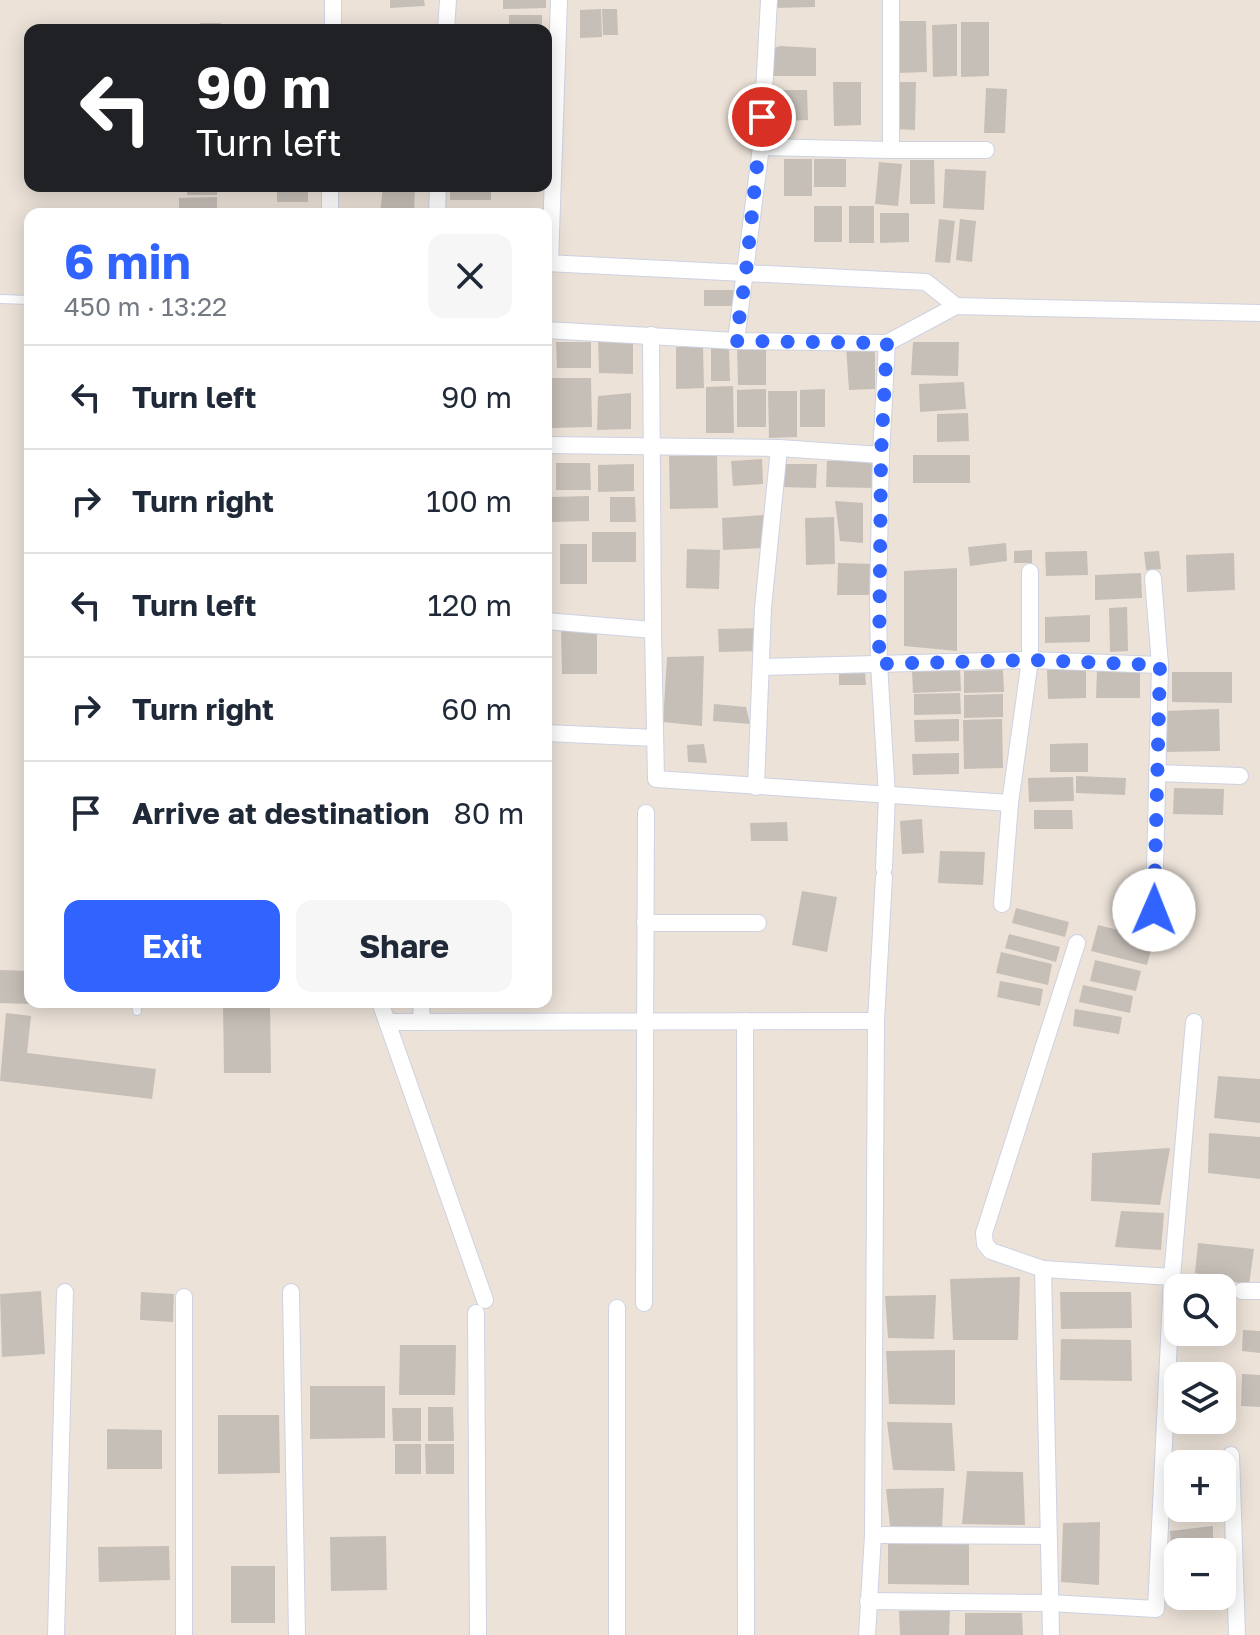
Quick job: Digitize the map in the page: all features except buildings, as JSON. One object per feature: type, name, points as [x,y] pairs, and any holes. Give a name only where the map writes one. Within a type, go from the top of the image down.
[{"type":"street","points":[[333,0],[333,24]]},
{"type":"street","points":[[446,24],[448,0]]},
{"type":"street","points":[[552,167],[559,0]]},
{"type":"street","points":[[736,341],[761,147],[769,0]]},
{"type":"street","points":[[891,0],[891,150]]},
{"type":"street","points":[[761,147],[986,150]]},
{"type":"street","points":[[552,263],[926,282],[956,306]]},
{"type":"street","points":[[552,330],[736,341],[887,343],[956,306],[1260,313]]},
{"type":"street","points":[[651,335],[656,779],[1010,803]]},
{"type":"street","points":[[867,1635],[873,1535],[876,1021],[887,795],[879,664],[881,455],[887,343]]},
{"type":"street","points":[[552,445],[779,448],[881,455]]},
{"type":"street","points":[[756,787],[763,608],[779,448]]},
{"type":"street","points":[[1002,904],[1010,803],[1030,660],[1030,572]]},
{"type":"street","points":[[1153,578],[1160,665],[1154,910]]},
{"type":"street","points":[[552,622],[653,630]]},
{"type":"street","points":[[761,667],[1030,660],[1160,665]]},
{"type":"street","points":[[552,733],[655,738]]},
{"type":"street","points":[[1157,773],[1240,776]]},
{"type":"street","points":[[644,1303],[646,813]]},
{"type":"street","points":[[645,923],[758,923]]},
{"type":"street","points":[[1077,943],[984,1233],[985,1244],[991,1251],[1043,1269],[1164,1277]]},
{"type":"street","points":[[382,1008],[480,1306],[478,1635]]},
{"type":"street","points":[[421,1008],[422,1022]]},
{"type":"street","points":[[745,1021],[746,1635]]},
{"type":"street","points":[[387,1022],[876,1021]]},
{"type":"street","points":[[1172,1274],[1194,1022]]},
{"type":"street","points":[[1043,1269],[1051,1635]]},
{"type":"street","points":[[1242,1291],[1260,1291]]},
{"type":"street","points":[[56,1635],[65,1292]]},
{"type":"street","points":[[291,1292],[297,1635]]},
{"type":"street","points":[[184,1297],[184,1635]]},
{"type":"street","points":[[617,1308],[617,1635]]},
{"type":"street","points":[[868,1601],[1050,1603],[1156,1609],[1169,1346]]},
{"type":"street","points":[[1233,1522],[1237,1635]]},
{"type":"street","points":[[873,1535],[1047,1536]]},
{"type":"lane","points":[[0,299],[24,300]]},
{"type":"route","points":[[762,117],[761,147],[736,341],[887,343],[881,455],[879,664],[1030,660],[1160,665],[1154,910]]}]
